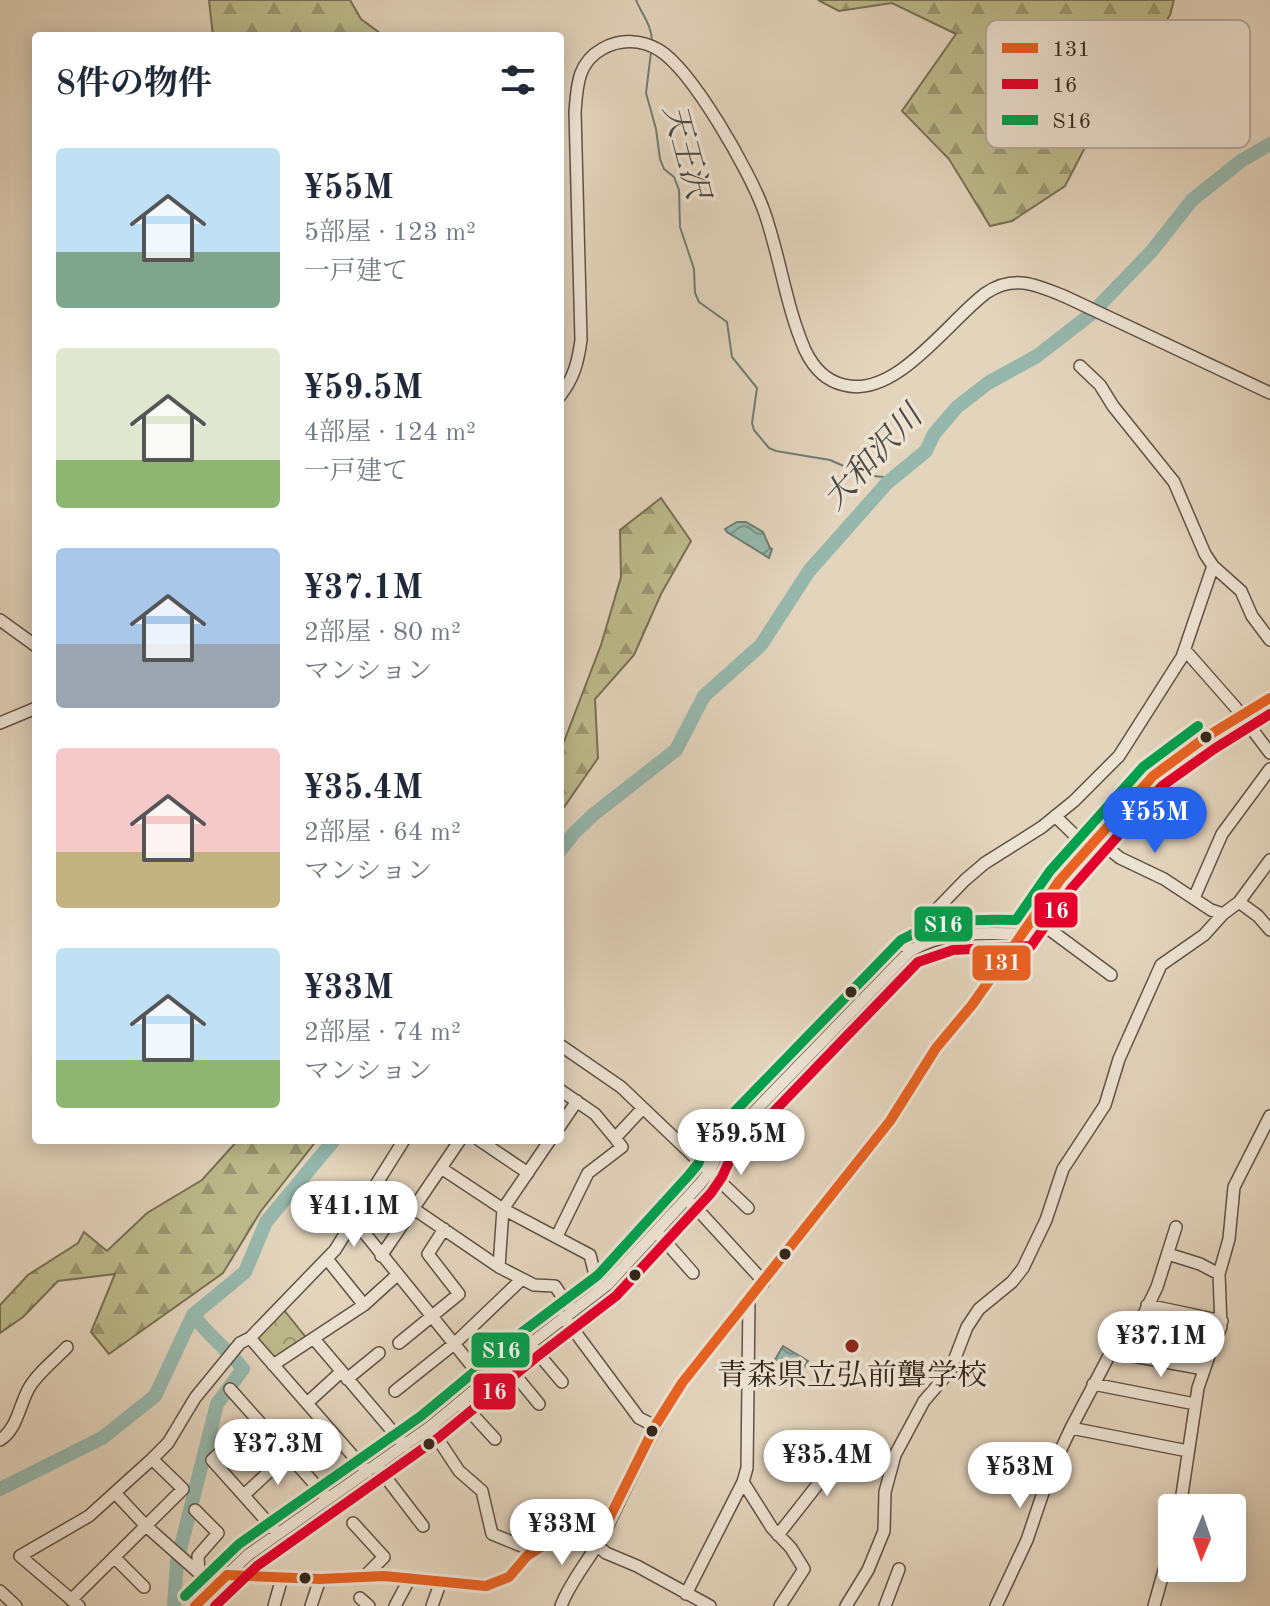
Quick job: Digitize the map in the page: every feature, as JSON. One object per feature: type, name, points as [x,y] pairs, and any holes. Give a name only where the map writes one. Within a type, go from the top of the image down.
[{"type":"street","points":[[564,391],[572,380],[581,340],[575,112],[577,85],[588,59],[613,44],[626,42],[644,43],[667,55],[711,114],[752,182],[763,208],[806,352],[821,374],[832,381],[865,387],[888,380],[977,299],[1003,284],[1036,284],[1270,393]]},
{"type":"street","points":[[1080,366],[1100,385],[1113,406],[1174,482],[1197,539],[1213,566],[1241,591],[1257,623],[1270,640]]},
{"type":"street","points":[[910,951],[903,944],[965,880],[1074,801],[1127,745],[1185,650],[1213,566]]},
{"type":"street","points":[[0,620],[32,643]]},
{"type":"street","points":[[1185,650],[1236,708],[1270,753]]},
{"type":"street","points":[[561,1606],[596,1545],[655,1426],[682,1383],[890,1121],[936,1048],[972,1005],[1060,880],[1153,776],[1270,698]]},
{"type":"street","points":[[0,723],[32,710]]},
{"type":"street","points":[[1194,898],[1222,834],[1270,769]]},
{"type":"street","points":[[1055,816],[1092,843],[1164,879],[1211,910],[1223,914]]},
{"type":"street","points":[[846,1606],[868,1570],[884,1531],[885,1492],[895,1455],[924,1401],[950,1371],[967,1327],[979,1309],[1012,1282],[1023,1268],[1051,1209],[1063,1169],[1105,1105],[1119,1059],[1161,965],[1204,935],[1239,902],[1270,860]]},
{"type":"street","points":[[1239,902],[1270,930]]},
{"type":"street","points":[[1034,918],[1111,975]]},
{"type":"street","points":[[195,1606],[248,1555],[405,1446],[614,1279],[710,1171],[720,1147],[910,951],[962,934],[1023,934]]},
{"type":"street","points":[[564,1048],[621,1087],[748,1208]]},
{"type":"street","points":[[557,1236],[588,1173],[622,1147],[595,1114],[564,1093]]},
{"type":"street","points":[[564,1120],[577,1101]]},
{"type":"street","points":[[615,1138],[643,1108]]},
{"type":"street","points":[[1182,1494],[1195,1404],[1222,1321],[1219,1274],[1229,1239],[1234,1187],[1270,1116]]},
{"type":"street","points":[[152,1459],[183,1489],[114,1557],[75,1603],[20,1556],[89,1516],[168,1443],[195,1398],[240,1343],[250,1338],[327,1259],[402,1144]]},
{"type":"street","points":[[381,1256],[457,1144]]},
{"type":"street","points":[[485,1144],[528,1173]]},
{"type":"street","points":[[499,1267],[503,1209],[547,1144]]},
{"type":"street","points":[[441,1168],[503,1209],[590,1255],[599,1291]]},
{"type":"street","points":[[687,1198],[764,1282]]},
{"type":"street","points":[[414,1209],[499,1267],[534,1285],[555,1286],[568,1314],[639,1418],[655,1426]]},
{"type":"street","points":[[354,1220],[485,1382]]},
{"type":"street","points":[[1124,1355],[1157,1287],[1176,1227]]},
{"type":"street","points":[[399,1343],[459,1294],[428,1254],[444,1229]]},
{"type":"street","points":[[657,1232],[693,1273]]},
{"type":"street","points":[[1168,1254],[1219,1274]]},
{"type":"street","points":[[327,1259],[364,1305]]},
{"type":"street","points":[[273,1365],[364,1305],[397,1275]]},
{"type":"street","points":[[395,1391],[454,1344],[522,1279]]},
{"type":"street","points":[[686,1594],[743,1482],[749,1440],[749,1299]]},
{"type":"street","points":[[1147,1305],[1222,1321]]},
{"type":"street","points":[[250,1338],[423,1526]]},
{"type":"street","points":[[314,1339],[405,1446]]},
{"type":"street","points":[[530,1344],[562,1382]]},
{"type":"street","points":[[0,1440],[16,1420],[29,1388],[67,1347]]},
{"type":"street","points":[[996,1606],[1027,1540],[1049,1475],[1111,1352],[1204,1369]]},
{"type":"street","points":[[307,1403],[379,1353]]},
{"type":"street","points":[[506,1364],[539,1404]]},
{"type":"street","points":[[1093,1384],[1195,1404]]},
{"type":"street","points":[[230,1389],[328,1499]]},
{"type":"street","points":[[461,1402],[495,1439]]},
{"type":"street","points":[[257,1419],[212,1460],[278,1534]]},
{"type":"street","points":[[430,1427],[459,1471],[482,1491],[492,1534],[534,1551]]},
{"type":"street","points":[[1071,1428],[1188,1451]]},
{"type":"street","points":[[815,1441],[802,1457],[824,1473]]},
{"type":"street","points":[[778,1535],[851,1442]]},
{"type":"street","points":[[244,1495],[288,1454]]},
{"type":"street","points":[[1002,1455],[1049,1475]]},
{"type":"street","points":[[743,1482],[804,1569],[780,1606]]},
{"type":"street","points":[[116,1494],[214,1589]]},
{"type":"street","points":[[195,1510],[218,1533],[198,1556],[199,1573]]},
{"type":"street","points":[[353,1523],[384,1557],[365,1576]]},
{"type":"street","points":[[227,1575],[320,1579],[365,1576],[486,1586],[509,1577],[534,1551],[556,1540],[590,1539],[606,1553],[637,1566],[710,1606]]},
{"type":"street","points":[[114,1557],[144,1587]]},
{"type":"street","points":[[885,1606],[899,1569]]},
{"type":"street","points":[[274,1606],[282,1578]]},
{"type":"street","points":[[395,1606],[410,1578]]},
{"type":"street","points":[[311,1606],[320,1579]]},
{"type":"street","points":[[432,1606],[441,1581]]},
{"type":"street","points":[[1154,1606],[1161,1582]]},
{"type":"street","points":[[0,1591],[16,1606]]},
{"type":"green space","points":[[209,0],[350,0],[361,19],[379,32],[213,32]]},
{"type":"green space","points":[[818,0],[1174,0],[1167,20],[986,20],[986,148],[1085,148],[1065,186],[1012,221],[990,226],[949,159],[902,111],[956,34],[892,3],[839,11]]},
{"type":"green space","points":[[661,498],[691,541],[661,594],[634,655],[595,699],[598,758],[564,807],[564,742],[601,645],[621,577],[620,530]]},
{"type":"green space","points":[[234,1144],[314,1144],[261,1211],[223,1273],[109,1354],[91,1332],[115,1274],[58,1281],[23,1317],[0,1333],[0,1305],[28,1275],[78,1243],[84,1232],[107,1251],[147,1213],[202,1180]]},
{"type":"green space","points":[[284,1310],[308,1340],[272,1360],[258,1344],[258,1337]]},
{"type":"water","points":[[737,522],[746,522],[763,532],[772,549],[769,558],[727,532],[725,529]]},
{"type":"water","points":[[783,1346],[808,1361],[799,1375],[775,1360]]},
{"type":"waterway","name":"天王沢","points":[[636,0],[649,25],[652,42]]},
{"type":"waterway","name":"天王沢","points":[[651,52],[646,93],[660,159],[664,169],[674,177],[679,190],[680,227],[694,269],[695,293],[699,302],[727,322],[732,357],[757,388],[752,423],[754,430],[769,448],[776,451],[830,460],[864,475],[893,478]]},
{"type":"waterway","name":"天王沢","points":[[564,846],[594,814],[676,750],[704,696],[761,645],[809,571],[887,483],[926,451],[934,434],[957,407],[988,383],[1037,356],[1091,314],[1151,252],[1192,200],[1241,161],[1270,144]]},
{"type":"waterway","name":"大和沢川","points":[[0,1489],[102,1438],[155,1396],[193,1315],[245,1272],[266,1222],[331,1144]]},
{"type":"waterway","points":[[174,1606],[177,1562],[217,1404],[243,1369],[193,1315]]},
{"type":"transit line","name":"131","points":[[195,1606],[227,1575],[320,1579],[384,1576],[486,1586],[509,1577],[527,1556],[545,1544],[578,1538],[590,1539],[596,1545],[655,1426],[682,1383],[890,1121],[936,1048],[972,1005],[1060,880],[1153,776],[1206,737],[1270,698]]},
{"type":"transit line","name":"16","points":[[215,1606],[257,1566],[438,1438],[616,1296],[711,1193],[732,1155],[918,962],[953,950],[1031,946],[1071,889],[1162,786],[1270,714]]},
{"type":"transit line","name":"S16","points":[[185,1596],[239,1544],[421,1416],[521,1333],[598,1275],[698,1164],[710,1137],[901,940],[942,924],[971,920],[1016,920],[1050,871],[1143,767],[1198,726]]},
{"type":"place","name":"青森県立弘前聾学校","points":[[852,1346]]}]
